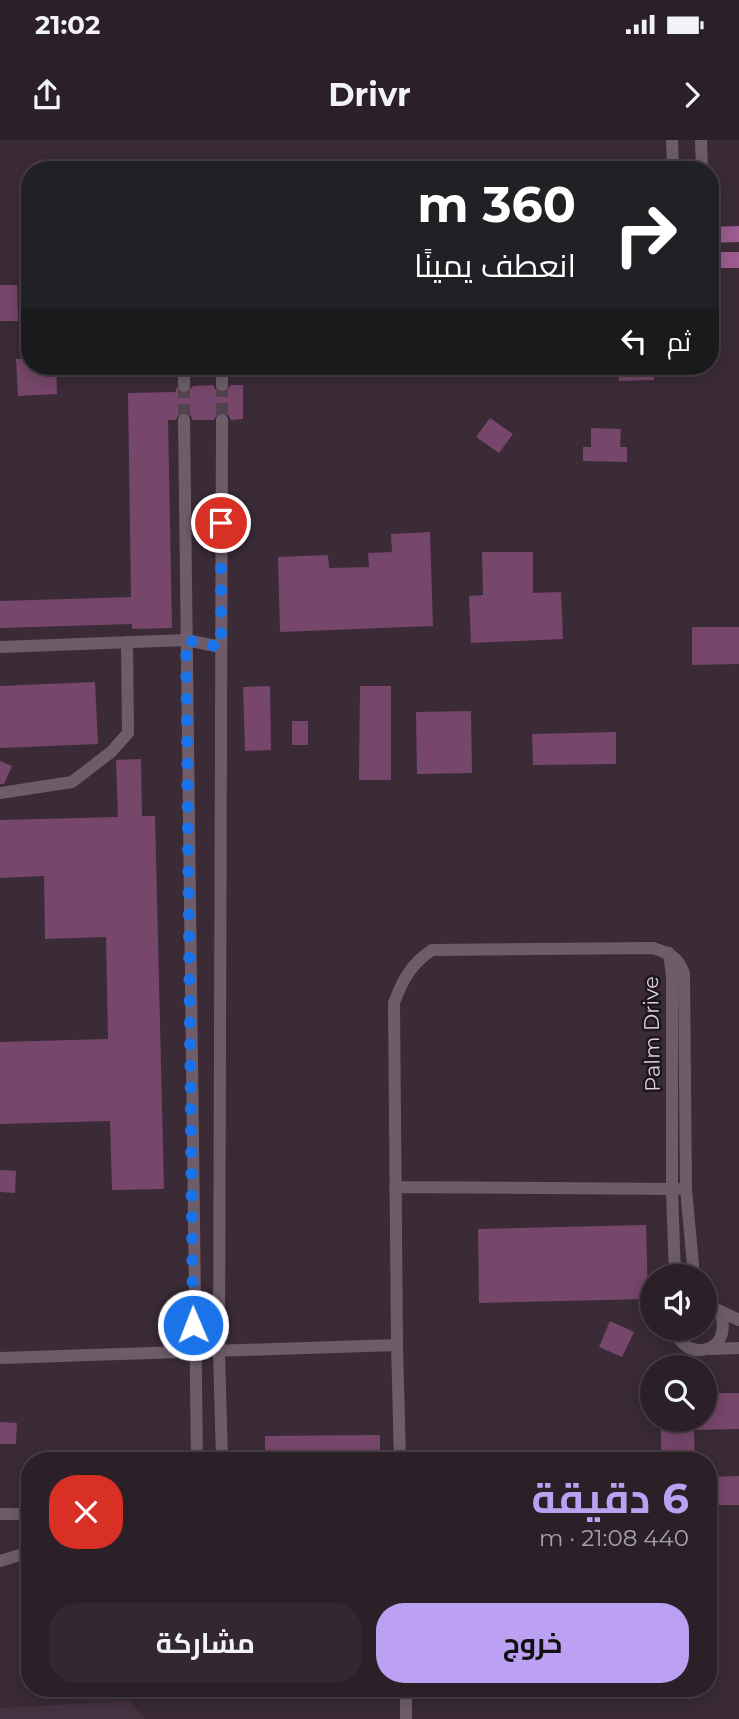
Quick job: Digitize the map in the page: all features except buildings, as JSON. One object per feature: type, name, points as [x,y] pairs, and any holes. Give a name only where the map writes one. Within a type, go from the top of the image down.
[{"type":"main road","points":[[719,234],[739,234]]},
{"type":"main road","points":[[719,260],[739,260]]},
{"type":"street","points":[[672,140],[673,161]]},
{"type":"street","points":[[701,140],[702,161]]},
{"type":"street","points":[[184,375],[184,386]]},
{"type":"street","points":[[222,375],[222,385]]},
{"type":"street","points":[[184,420],[197,1452]]},
{"type":"street","points":[[222,420],[219,1351],[222,1452]]},
{"type":"street","points":[[0,647],[186,640],[221,647]]},
{"type":"street","points":[[0,793],[72,782],[111,752],[128,733],[127,642]]},
{"type":"street","points":[[400,1452],[394,1003],[402,980],[417,960],[432,950],[643,948],[669,953]]},
{"type":"street","name":"Palm Drive","points":[[669,953],[672,976],[675,1264]]},
{"type":"street","name":"Palm Drive","points":[[669,953],[681,962],[684,974],[686,1189],[693,1264]]},
{"type":"street","points":[[395,1188],[686,1189]]},
{"type":"street","points":[[717,1307],[739,1320]]},
{"type":"street","points":[[710,1349],[722,1337],[725,1325],[717,1313]]},
{"type":"street","points":[[682,1341],[687,1348],[700,1351],[739,1348]]},
{"type":"street","points":[[0,1358],[397,1345]]},
{"type":"street","points":[[0,1514],[21,1514]]},
{"type":"street","points":[[0,1561],[21,1555]]},
{"type":"street","points":[[406,1697],[406,1719]]},
{"type":"shaded area","points":[[129,1701],[145,1719],[0,1719],[0,1708]]},
{"type":"tunnel","points":[[222,385],[222,420]]},
{"type":"tunnel","points":[[184,386],[184,420]]},
{"type":"route","points":[[193,1325],[186,640],[221,647],[221,523]]}]
